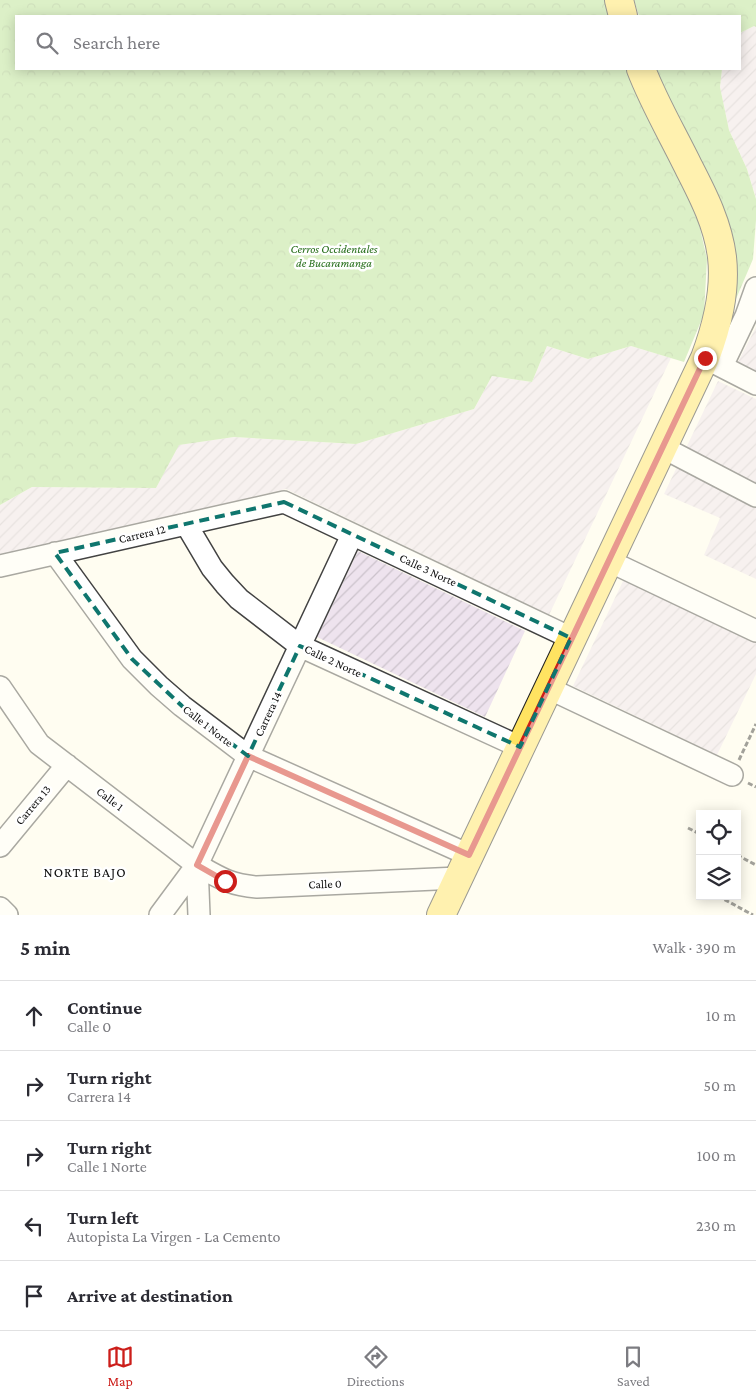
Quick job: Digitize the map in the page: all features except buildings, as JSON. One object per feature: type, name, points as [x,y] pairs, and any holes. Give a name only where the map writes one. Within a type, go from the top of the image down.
[{"type":"main road","points":[[619,0],[623,15]]},
{"type":"main road","points":[[441,915],[662,447],[713,362],[714,334],[720,309],[722,258],[717,233],[704,198],[641,70]]},
{"type":"street","points":[[756,288],[746,316],[713,362],[756,384]]},
{"type":"street","points":[[662,447],[756,496]]},
{"type":"street","name":"Carrera 12","points":[[0,566],[284,502]]},
{"type":"street","name":"Calle 3 Norte","points":[[284,502],[571,638]]},
{"type":"street","name":"Calle 2 Norte","points":[[186,524],[212,568],[239,599],[300,646],[520,747]]},
{"type":"street","name":"Carrera 14","points":[[160,915],[197,865],[352,535]]},
{"type":"street","name":"Calle 1 Norte","points":[[55,553],[132,659],[182,706],[248,756],[464,867]]},
{"type":"street","points":[[608,560],[756,631]]},
{"type":"street","name":"Calle 1","points":[[0,687],[39,744],[197,865]]},
{"type":"street","points":[[548,688],[732,775]]},
{"type":"street","name":"Carrera 13","points":[[0,846],[67,765]]},
{"type":"street","points":[[197,865],[199,915]]},
{"type":"street","name":"Calle 0","points":[[197,865],[225,881],[241,886],[257,887],[464,867]]},
{"type":"street","points":[[0,908],[7,915]]},
{"type":"path","points":[[732,775],[756,724]]},
{"type":"path","points":[[688,828],[696,832]]},
{"type":"path","points":[[739,855],[756,865]]},
{"type":"path","points":[[725,900],[753,915]]},
{"type":"highlighted area","points":[[284,502],[571,638],[520,747],[300,646],[248,756],[182,706],[132,659],[55,553]]},
{"type":"shaded area","points":[[754,26],[756,27],[756,198],[747,169],[729,130],[720,87],[722,70],[741,70],[741,32]]},
{"type":"shaded area","points":[[756,327],[756,371],[738,362]]},
{"type":"shaded area","points":[[547,346],[588,359],[631,346],[671,358],[549,615],[286,489],[0,557],[0,505],[32,487],[156,488],[178,445],[234,437],[356,444],[474,409],[492,376],[532,382]]},
{"type":"shaded area","points":[[718,381],[756,399],[756,579],[704,555],[720,518],[664,494]]},
{"type":"shaded area","points":[[358,551],[525,631],[485,717],[317,637]]},
{"type":"shaded area","points":[[624,579],[756,642],[756,674],[717,755],[573,686]]},
{"type":"green space","name":"Cerros Occidentales de Bucaramanga","points":[[0,0],[606,0],[610,15],[15,15],[15,70],[629,70],[693,198],[707,259],[704,314],[684,362],[631,346],[588,359],[547,346],[532,382],[492,376],[474,409],[356,444],[234,437],[179,445],[156,488],[32,487],[0,505]]},
{"type":"green space","points":[[634,0],[756,0],[756,27],[754,26],[741,32],[741,15],[639,15]]},
{"type":"green space","points":[[656,70],[722,70],[720,87],[729,130],[747,169],[756,199],[753,259],[733,306],[734,260],[724,210],[670,104]]},
{"type":"district","name":"NORTE BAJO","points":[[85,872]]},
{"type":"route","points":[[225,881],[197,865],[248,756],[469,855],[705,358]]}]
